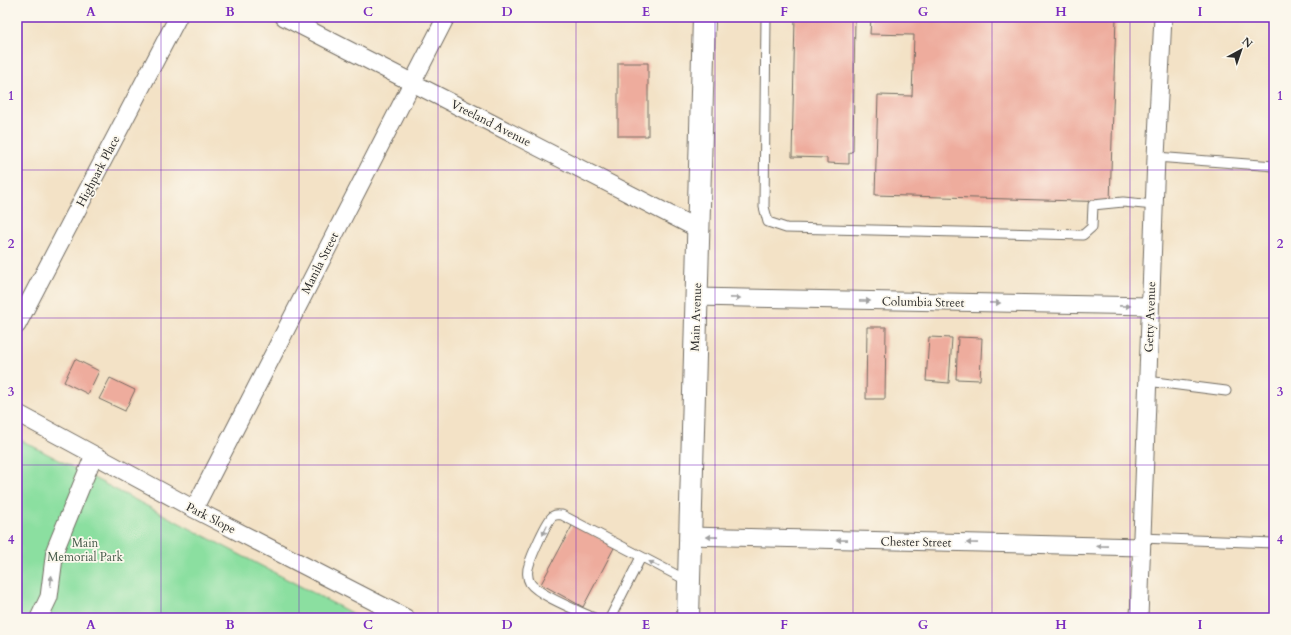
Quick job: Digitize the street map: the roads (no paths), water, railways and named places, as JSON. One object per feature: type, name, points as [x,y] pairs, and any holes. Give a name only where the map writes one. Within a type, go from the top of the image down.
[{"type":"main road","name":"Main Avenue","points":[[688,618],[704,17]]},
{"type":"street","name":"Highpark Place","points":[[17,325],[178,17]]},
{"type":"street","name":"Vreeland Avenue","points":[[284,17],[698,229]]},
{"type":"street","name":"Manila Street","points":[[194,509],[446,17]]},
{"type":"street","name":"Getty Avenue","points":[[1139,618],[1154,205],[1163,17]]},
{"type":"street","name":"Columbia Street","points":[[696,297],[1150,306]]},
{"type":"street","name":"Park Slope","points":[[17,413],[194,509],[406,618]]},
{"type":"street","points":[[39,618],[48,597],[55,550],[94,454]]},
{"type":"street","name":"Chester Street","points":[[690,536],[1141,543]]},
{"type":"lane","points":[[766,17],[764,207],[768,222],[786,228],[1083,235],[1092,227],[1093,205],[1123,202],[1154,205]]},
{"type":"lane","points":[[1156,157],[1274,166]]},
{"type":"lane","points":[[1147,382],[1226,391]]},
{"type":"lane","points":[[594,618],[542,593],[529,582],[527,575],[528,566],[548,523],[553,516],[562,515],[689,582]]},
{"type":"lane","points":[[1141,543],[1274,543]]},
{"type":"lane","points":[[610,618],[641,557]]},
{"type":"park label","name":"Main Memorial Park","points":[[85,550]]}]
